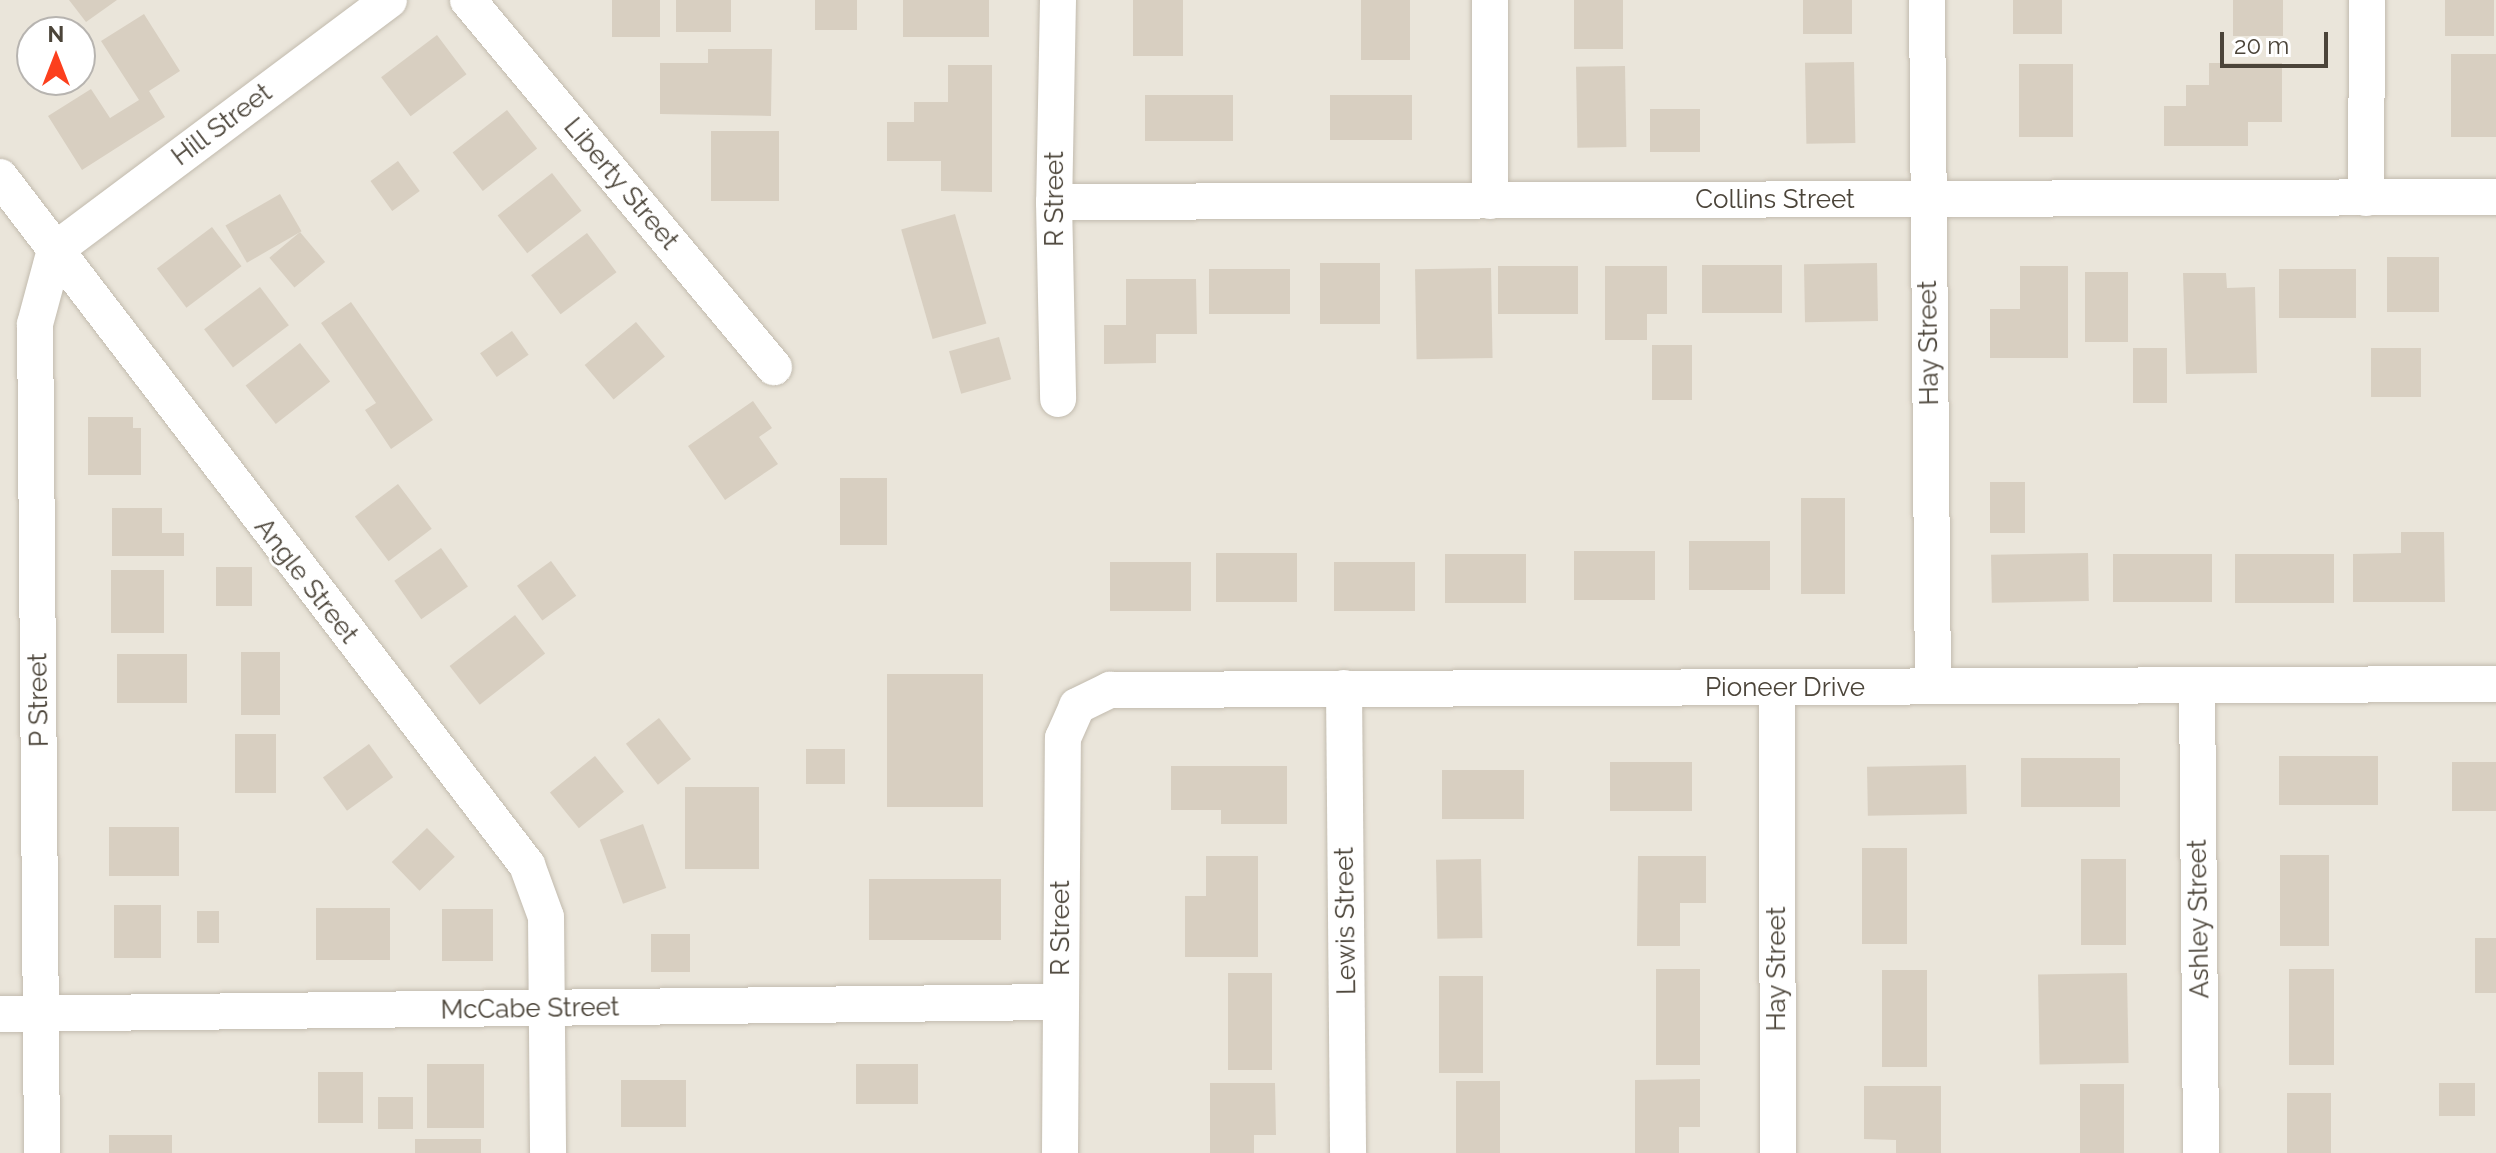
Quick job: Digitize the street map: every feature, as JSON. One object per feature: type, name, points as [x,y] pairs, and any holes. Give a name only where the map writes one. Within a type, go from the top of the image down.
[{"type":"street","name":"Hill Street","points":[[55,250],[389,0]]},
{"type":"street","name":"Liberty Street","points":[[468,0],[774,367]]},
{"type":"street","name":"R Street","points":[[1058,0],[1054,202],[1058,399]]},
{"type":"street","points":[[1490,0],[1490,201]]},
{"type":"street","name":"Hay Street","points":[[1927,0],[1933,686]]},
{"type":"street","points":[[2366,198],[2367,0]]},
{"type":"street","name":"Angle Street","points":[[0,177],[527,865],[546,917],[548,1153]]},
{"type":"street","name":"Collins Street","points":[[1054,202],[2496,197]]},
{"type":"street","name":"P Street","points":[[42,1153],[35,324],[55,250]]},
{"type":"street","name":"Pioneer Drive","points":[[1077,706],[1110,690],[2496,684]]},
{"type":"street","name":"Ashley Street","points":[[2197,686],[2201,1153]]},
{"type":"street","name":"Lewis Street","points":[[1344,688],[1348,1153]]},
{"type":"street","name":"Hay Street","points":[[1777,689],[1778,1153]]},
{"type":"street","name":"R Street","points":[[1060,1153],[1063,738],[1077,706]]},
{"type":"street","name":"McCabe Street","points":[[0,1014],[1061,1002]]},
{"type":"shaded area","points":[[0,0],[2496,0],[2496,1153],[0,1153]]},
{"type":"building","points":[[69,0],[117,0],[94,16],[81,16]]},
{"type":"building","points":[[612,0],[660,0],[660,37],[612,37]]},
{"type":"building","points":[[676,0],[731,0],[731,32],[676,32]]},
{"type":"building","points":[[815,0],[857,0],[857,30],[815,30]]},
{"type":"building","points":[[903,0],[989,0],[989,37],[903,37]]},
{"type":"building","points":[[1133,0],[1183,0],[1183,56],[1133,56]]},
{"type":"building","points":[[1361,0],[1410,0],[1410,60],[1361,60]]},
{"type":"building","points":[[1574,0],[1623,0],[1623,49],[1574,49]]},
{"type":"building","points":[[1803,0],[1852,0],[1852,34],[1803,34]]},
{"type":"building","points":[[2013,0],[2062,0],[2062,34],[2013,34]]},
{"type":"building","points":[[2233,0],[2283,0],[2283,36],[2233,36]]},
{"type":"building","points":[[2445,0],[2494,0],[2494,36],[2445,36]]},
{"type":"building","points":[[144,14],[180,71],[149,91],[165,117],[82,170],[48,116],[80,96],[96,96],[110,118],[139,100],[101,41]]},
{"type":"building","points":[[437,35],[466,74],[411,116],[381,77]]},
{"type":"building","points":[[708,49],[772,49],[771,116],[660,114],[660,63],[708,63]]},
{"type":"building","points":[[2451,54],[2496,54],[2496,137],[2451,137]]},
{"type":"building","points":[[1854,62],[1855,143],[1806,144],[1805,63]]},
{"type":"building","points":[[2209,63],[2282,63],[2282,122],[2248,122],[2248,146],[2164,146],[2164,106],[2186,106],[2186,85],[2209,85]]},
{"type":"building","points":[[2019,64],[2073,64],[2073,137],[2019,137]]},
{"type":"building","points":[[948,65],[992,65],[992,192],[941,191],[941,161],[887,161],[887,122],[914,122],[914,102],[948,102]]},
{"type":"building","points":[[1625,66],[1626,147],[1577,148],[1576,67]]},
{"type":"building","points":[[1145,95],[1233,95],[1233,141],[1145,141]]},
{"type":"building","points":[[1330,95],[1412,95],[1412,140],[1330,140]]},
{"type":"building","points":[[1650,109],[1700,109],[1700,152],[1650,152]]},
{"type":"building","points":[[507,110],[537,149],[483,191],[453,152]]},
{"type":"building","points":[[711,131],[779,131],[779,201],[711,201]]},
{"type":"building","points":[[398,161],[420,191],[392,211],[370,181]]},
{"type":"building","points":[[552,173],[582,211],[527,253],[498,215]]},
{"type":"building","points":[[280,194],[302,231],[247,263],[225,226]]},
{"type":"building","points":[[955,214],[986,324],[933,339],[901,229]]},
{"type":"building","points":[[212,227],[241,266],[186,308],[157,269]]},
{"type":"building","points":[[300,232],[325,262],[294,288],[269,258]]},
{"type":"building","points":[[587,233],[616,272],[561,314],[531,275]]},
{"type":"building","points":[[2387,257],[2439,257],[2439,312],[2387,312]]},
{"type":"building","points":[[1320,263],[1380,263],[1380,324],[1320,324]]},
{"type":"building","points":[[1877,263],[1878,321],[1805,322],[1804,264]]},
{"type":"building","points":[[1702,265],[1782,265],[1782,313],[1702,313]]},
{"type":"building","points":[[1498,266],[1578,266],[1578,314],[1498,314]]},
{"type":"building","points":[[1605,266],[1667,266],[1667,314],[1647,314],[1647,340],[1605,340]]},
{"type":"building","points":[[2020,266],[2068,266],[2068,358],[1990,358],[1990,309],[2020,309]]},
{"type":"building","points":[[1491,268],[1493,358],[1417,359],[1415,269]]},
{"type":"building","points":[[1209,269],[1290,269],[1290,314],[1209,314]]},
{"type":"building","points":[[2279,269],[2356,269],[2356,318],[2279,318]]},
{"type":"building","points":[[2085,272],[2128,272],[2128,342],[2085,342]]},
{"type":"building","points":[[2183,273],[2226,273],[2227,288],[2255,287],[2257,373],[2186,374]]},
{"type":"building","points":[[1126,279],[1196,279],[1197,334],[1156,334],[1156,363],[1104,364],[1104,325],[1126,325]]},
{"type":"building","points":[[260,287],[289,325],[233,367],[204,329]]},
{"type":"building","points":[[351,302],[433,420],[391,449],[365,410],[376,403],[321,323]]},
{"type":"building","points":[[636,322],[665,356],[614,400],[585,365]]},
{"type":"building","points":[[512,331],[529,355],[497,377],[480,353]]},
{"type":"building","points":[[999,337],[1011,379],[961,394],[949,351]]},
{"type":"building","points":[[300,343],[330,382],[276,424],[246,385]]},
{"type":"building","points":[[1652,345],[1692,345],[1692,400],[1652,400]]},
{"type":"building","points":[[2133,348],[2167,348],[2167,403],[2133,403]]},
{"type":"building","points":[[2371,348],[2421,348],[2421,397],[2371,397]]},
{"type":"building","points":[[753,401],[772,428],[759,437],[778,464],[725,500],[688,446]]},
{"type":"building","points":[[88,417],[133,417],[133,428],[141,428],[141,475],[88,475]]},
{"type":"building","points":[[840,478],[887,478],[887,545],[840,545]]},
{"type":"building","points":[[1990,482],[2025,482],[2025,533],[1990,533]]},
{"type":"building","points":[[398,484],[432,529],[389,561],[355,516]]},
{"type":"building","points":[[1801,498],[1845,498],[1845,594],[1801,594]]},
{"type":"building","points":[[112,508],[162,508],[162,533],[184,533],[184,556],[112,556]]},
{"type":"building","points":[[2401,532],[2444,532],[2445,602],[2353,602],[2353,554],[2401,553]]},
{"type":"building","points":[[1689,541],[1770,541],[1770,590],[1689,590]]},
{"type":"building","points":[[441,548],[468,587],[421,619],[394,581]]},
{"type":"building","points":[[1574,551],[1655,551],[1655,600],[1574,600]]},
{"type":"building","points":[[1216,553],[1297,553],[1297,602],[1216,602]]},
{"type":"building","points":[[2088,553],[2089,601],[1992,603],[1991,555]]},
{"type":"building","points":[[1445,554],[1526,554],[1526,603],[1445,603]]},
{"type":"building","points":[[2113,554],[2212,554],[2212,602],[2113,602]]},
{"type":"building","points":[[2235,554],[2334,554],[2334,603],[2235,603]]},
{"type":"building","points":[[551,561],[576,596],[542,620],[517,586]]},
{"type":"building","points":[[1110,562],[1191,562],[1191,611],[1110,611]]},
{"type":"building","points":[[1334,562],[1415,562],[1415,611],[1334,611]]},
{"type":"building","points":[[216,567],[252,567],[252,606],[216,606]]},
{"type":"building","points":[[111,570],[164,570],[164,633],[111,633]]},
{"type":"building","points":[[515,615],[545,654],[480,705],[450,666]]},
{"type":"building","points":[[241,652],[280,652],[280,715],[241,715]]},
{"type":"building","points":[[117,654],[187,654],[187,703],[117,703]]},
{"type":"building","points":[[887,674],[983,674],[983,807],[887,807]]},
{"type":"building","points":[[659,718],[691,759],[658,785],[626,744]]},
{"type":"building","points":[[235,734],[276,734],[276,793],[235,793]]},
{"type":"building","points":[[369,744],[393,777],[347,811],[323,778]]},
{"type":"building","points":[[806,749],[845,749],[845,784],[806,784]]},
{"type":"building","points":[[595,756],[624,792],[579,828],[550,793]]},
{"type":"building","points":[[2279,756],[2378,756],[2378,805],[2279,805]]},
{"type":"building","points":[[2021,758],[2120,758],[2120,807],[2021,807]]},
{"type":"building","points":[[1610,762],[1692,762],[1692,811],[1610,811]]},
{"type":"building","points":[[2452,762],[2496,762],[2496,811],[2452,811]]},
{"type":"building","points":[[1966,765],[1967,814],[1868,816],[1867,767]]},
{"type":"building","points":[[1171,766],[1287,766],[1287,824],[1221,824],[1221,810],[1171,810]]},
{"type":"building","points":[[1442,770],[1524,770],[1524,819],[1442,819]]},
{"type":"building","points":[[685,787],[759,787],[759,869],[685,869]]},
{"type":"building","points":[[643,824],[666,888],[623,904],[600,840]]},
{"type":"building","points":[[109,827],[179,827],[179,876],[109,876]]},
{"type":"building","points":[[427,828],[455,857],[420,891],[392,862]]},
{"type":"building","points":[[1862,848],[1907,848],[1907,944],[1862,944]]},
{"type":"building","points":[[2280,855],[2329,855],[2329,946],[2280,946]]},
{"type":"building","points":[[1206,856],[1258,856],[1258,957],[1185,957],[1185,896],[1206,896]]},
{"type":"building","points":[[1638,856],[1706,856],[1706,903],[1680,903],[1680,946],[1637,946]]},
{"type":"building","points":[[1481,859],[1482,938],[1437,939],[1436,860]]},
{"type":"building","points":[[2081,859],[2126,859],[2126,945],[2081,945]]},
{"type":"building","points":[[869,879],[1001,879],[1001,940],[869,940]]},
{"type":"building","points":[[114,905],[161,905],[161,958],[114,958]]},
{"type":"building","points":[[316,908],[390,908],[390,960],[316,960]]},
{"type":"building","points":[[442,909],[493,909],[493,961],[442,961]]},
{"type":"building","points":[[197,911],[219,911],[219,943],[197,943]]},
{"type":"building","points":[[651,934],[690,934],[690,972],[651,972]]},
{"type":"building","points":[[2475,938],[2496,938],[2496,993],[2475,993]]},
{"type":"building","points":[[1656,969],[1700,969],[1700,1065],[1656,1065]]},
{"type":"building","points":[[2289,969],[2334,969],[2334,1065],[2289,1065]]},
{"type":"building","points":[[1882,970],[1927,970],[1927,1067],[1882,1067]]},
{"type":"building","points":[[1228,973],[1272,973],[1272,1070],[1228,1070]]},
{"type":"building","points":[[2127,973],[2129,1063],[2040,1065],[2038,975]]},
{"type":"building","points":[[1439,976],[1483,976],[1483,1073],[1439,1073]]},
{"type":"building","points":[[427,1064],[484,1064],[484,1128],[427,1128]]},
{"type":"building","points":[[856,1064],[918,1064],[918,1104],[856,1104]]},
{"type":"building","points":[[318,1072],[363,1072],[363,1123],[318,1123]]},
{"type":"building","points":[[1700,1079],[1700,1127],[1679,1127],[1679,1153],[1635,1153],[1635,1080]]},
{"type":"building","points":[[621,1080],[686,1080],[686,1127],[621,1127]]},
{"type":"building","points":[[1456,1081],[1500,1081],[1500,1153],[1456,1153]]},
{"type":"building","points":[[1210,1083],[1275,1083],[1276,1135],[1254,1135],[1254,1153],[1210,1153]]},
{"type":"building","points":[[2439,1083],[2475,1083],[2475,1116],[2439,1116]]},
{"type":"building","points":[[2080,1084],[2124,1084],[2124,1153],[2080,1153]]},
{"type":"building","points":[[1864,1086],[1941,1086],[1941,1153],[1896,1153],[1896,1140],[1864,1139]]},
{"type":"building","points":[[2287,1093],[2331,1093],[2331,1153],[2287,1153]]},
{"type":"building","points":[[378,1097],[413,1097],[413,1129],[378,1129]]},
{"type":"building","points":[[109,1135],[172,1135],[172,1153],[109,1153]]},
{"type":"building","points":[[415,1139],[481,1139],[481,1153],[415,1153]]}]
